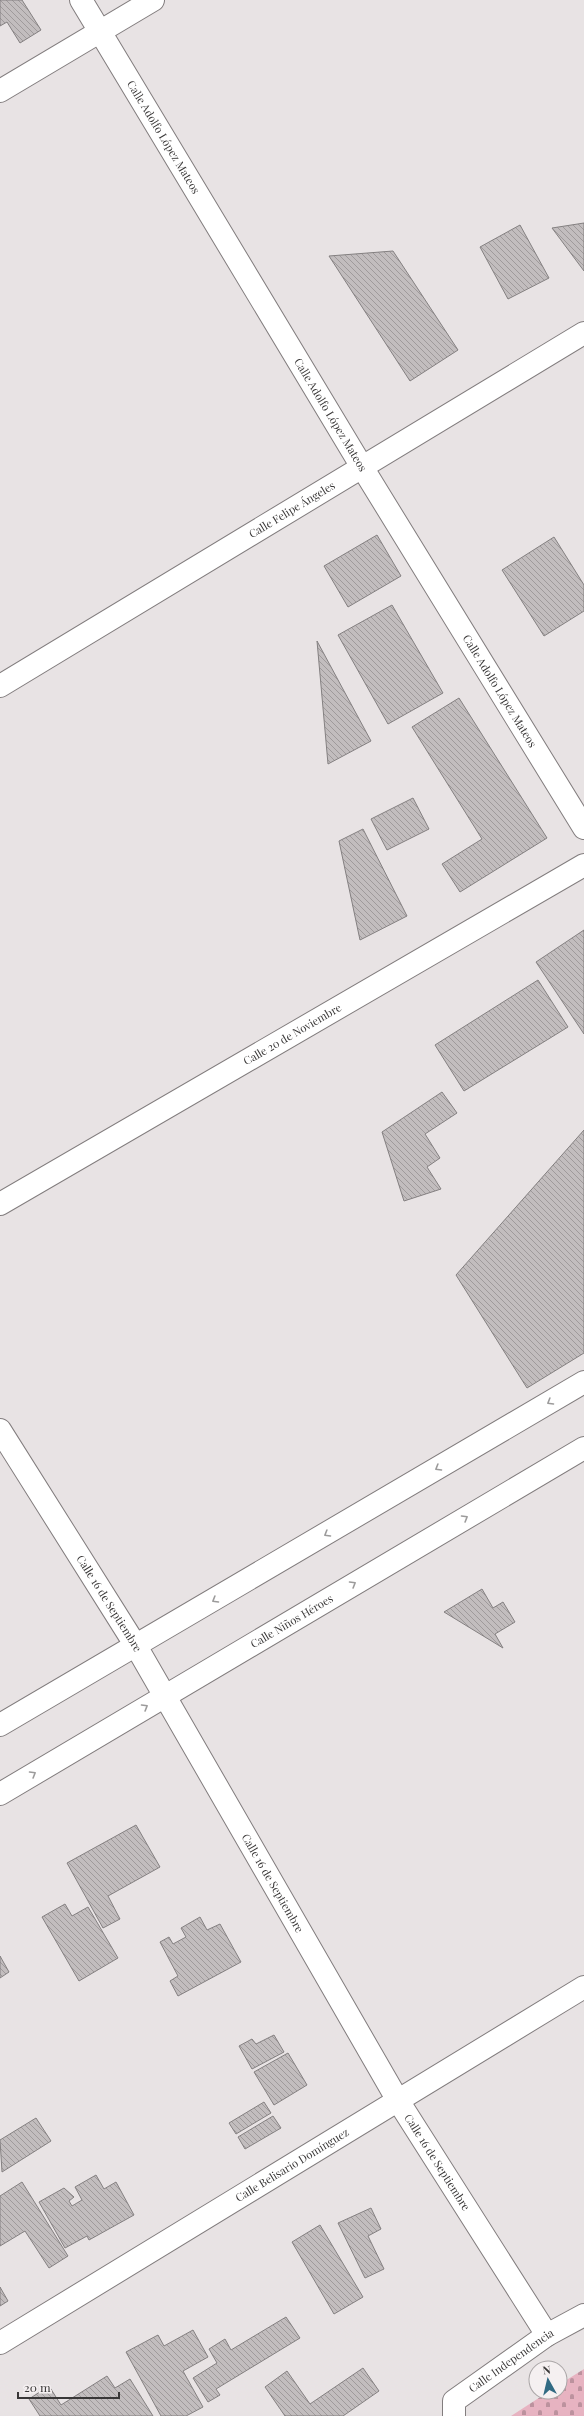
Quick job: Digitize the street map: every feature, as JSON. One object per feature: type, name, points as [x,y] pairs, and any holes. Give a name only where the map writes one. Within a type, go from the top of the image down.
[{"type":"street","name":"Calle Adolfo López Mateos","points":[[81,0],[362,467],[584,828]]},
{"type":"street","points":[[0,91],[152,0]]},
{"type":"street","name":"Calle Felipe Ángeles","points":[[0,686],[584,333]]},
{"type":"street","name":"Calle 20 de Noviembre","points":[[0,1204],[584,865]]},
{"type":"street","points":[[0,1725],[584,1382]]},
{"type":"street","name":"Calle 16 de Septiembre","points":[[0,1430],[136,1646],[163,1696],[397,2100],[547,2335]]},
{"type":"street","name":"Calle Niños Héroes","points":[[0,1794],[163,1696],[584,1448]]},
{"type":"street","name":"Calle Belisario Domínguez","points":[[0,2343],[584,1987]]},
{"type":"street","name":"Calle Independencia","points":[[454,2416],[454,2401],[547,2335],[584,2315]]},
{"type":"green space","points":[[584,2369],[584,2416],[511,2416],[536,2400],[568,2400],[568,2379]]},
{"type":"building","points":[[0,0],[22,0],[41,30],[20,43],[7,22],[0,26]]},
{"type":"building","points":[[584,223],[584,271],[552,228]]},
{"type":"building","points":[[520,225],[549,278],[508,299],[480,247]]},
{"type":"building","points":[[393,251],[458,350],[410,381],[329,256]]},
{"type":"building","points":[[377,535],[401,576],[348,607],[324,566]]},
{"type":"building","points":[[554,537],[584,585],[584,611],[544,636],[502,570]]},
{"type":"building","points":[[392,605],[443,693],[388,724],[338,635]]},
{"type":"building","points":[[317,641],[371,741],[328,764]]},
{"type":"building","points":[[459,698],[547,838],[460,892],[442,864],[482,839],[412,727]]},
{"type":"building","points":[[413,798],[429,829],[387,850],[371,819]]},
{"type":"building","points":[[363,829],[407,916],[360,940],[339,841]]},
{"type":"building","points":[[584,930],[584,1034],[536,962]]},
{"type":"building","points":[[538,980],[568,1027],[464,1091],[435,1045]]},
{"type":"building","points":[[442,1092],[457,1113],[425,1134],[440,1158],[427,1167],[441,1189],[404,1201],[382,1132]]},
{"type":"building","points":[[584,1130],[584,1353],[527,1388],[456,1275]]},
{"type":"building","points":[[482,1589],[493,1608],[503,1602],[515,1622],[495,1634],[503,1648],[444,1612]]},
{"type":"building","points":[[136,1825],[160,1867],[108,1896],[120,1919],[103,1928],[67,1863]]},
{"type":"building","points":[[65,1904],[72,1916],[88,1907],[118,1958],[79,1981],[42,1917]]},
{"type":"building","points":[[200,1917],[207,1930],[220,1924],[241,1962],[178,1996],[170,1981],[178,1976],[160,1942],[169,1937],[173,1944],[186,1937],[181,1928]]},
{"type":"building","points":[[0,1956],[9,1972],[0,1978]]},
{"type":"building","points":[[274,2035],[284,2052],[252,2069],[239,2046],[252,2039],[256,2044]]},
{"type":"building","points":[[288,2053],[307,2085],[274,2105],[254,2072]]},
{"type":"building","points":[[264,2102],[271,2113],[236,2134],[229,2123]]},
{"type":"building","points":[[273,2116],[281,2128],[245,2149],[238,2137]]},
{"type":"building","points":[[36,2118],[51,2141],[2,2172],[0,2140]]},
{"type":"building","points":[[96,2175],[104,2189],[116,2182],[134,2215],[89,2240],[87,2236],[65,2248],[39,2202],[64,2188],[74,2197],[69,2201],[72,2206],[82,2200],[75,2187]]},
{"type":"building","points":[[22,2182],[68,2256],[49,2268],[25,2231],[0,2246],[0,2196]]},
{"type":"building","points":[[371,2208],[381,2229],[368,2236],[384,2269],[365,2278],[338,2223]]},
{"type":"building","points":[[320,2225],[363,2297],[334,2314],[292,2242]]},
{"type":"building","points":[[0,2287],[8,2301],[0,2306]]},
{"type":"building","points":[[286,2317],[300,2338],[216,2389],[220,2395],[208,2402],[193,2378],[217,2363],[209,2349],[225,2339],[231,2350]]},
{"type":"building","points":[[193,2330],[208,2357],[183,2371],[203,2407],[186,2416],[161,2416],[126,2352],[158,2335],[164,2346]]},
{"type":"building","points":[[363,2368],[379,2391],[343,2416],[285,2416],[265,2387],[287,2371],[310,2404]]},
{"type":"building","points":[[107,2376],[115,2388],[130,2379],[153,2416],[40,2416],[29,2399],[49,2386],[61,2405]]}]
